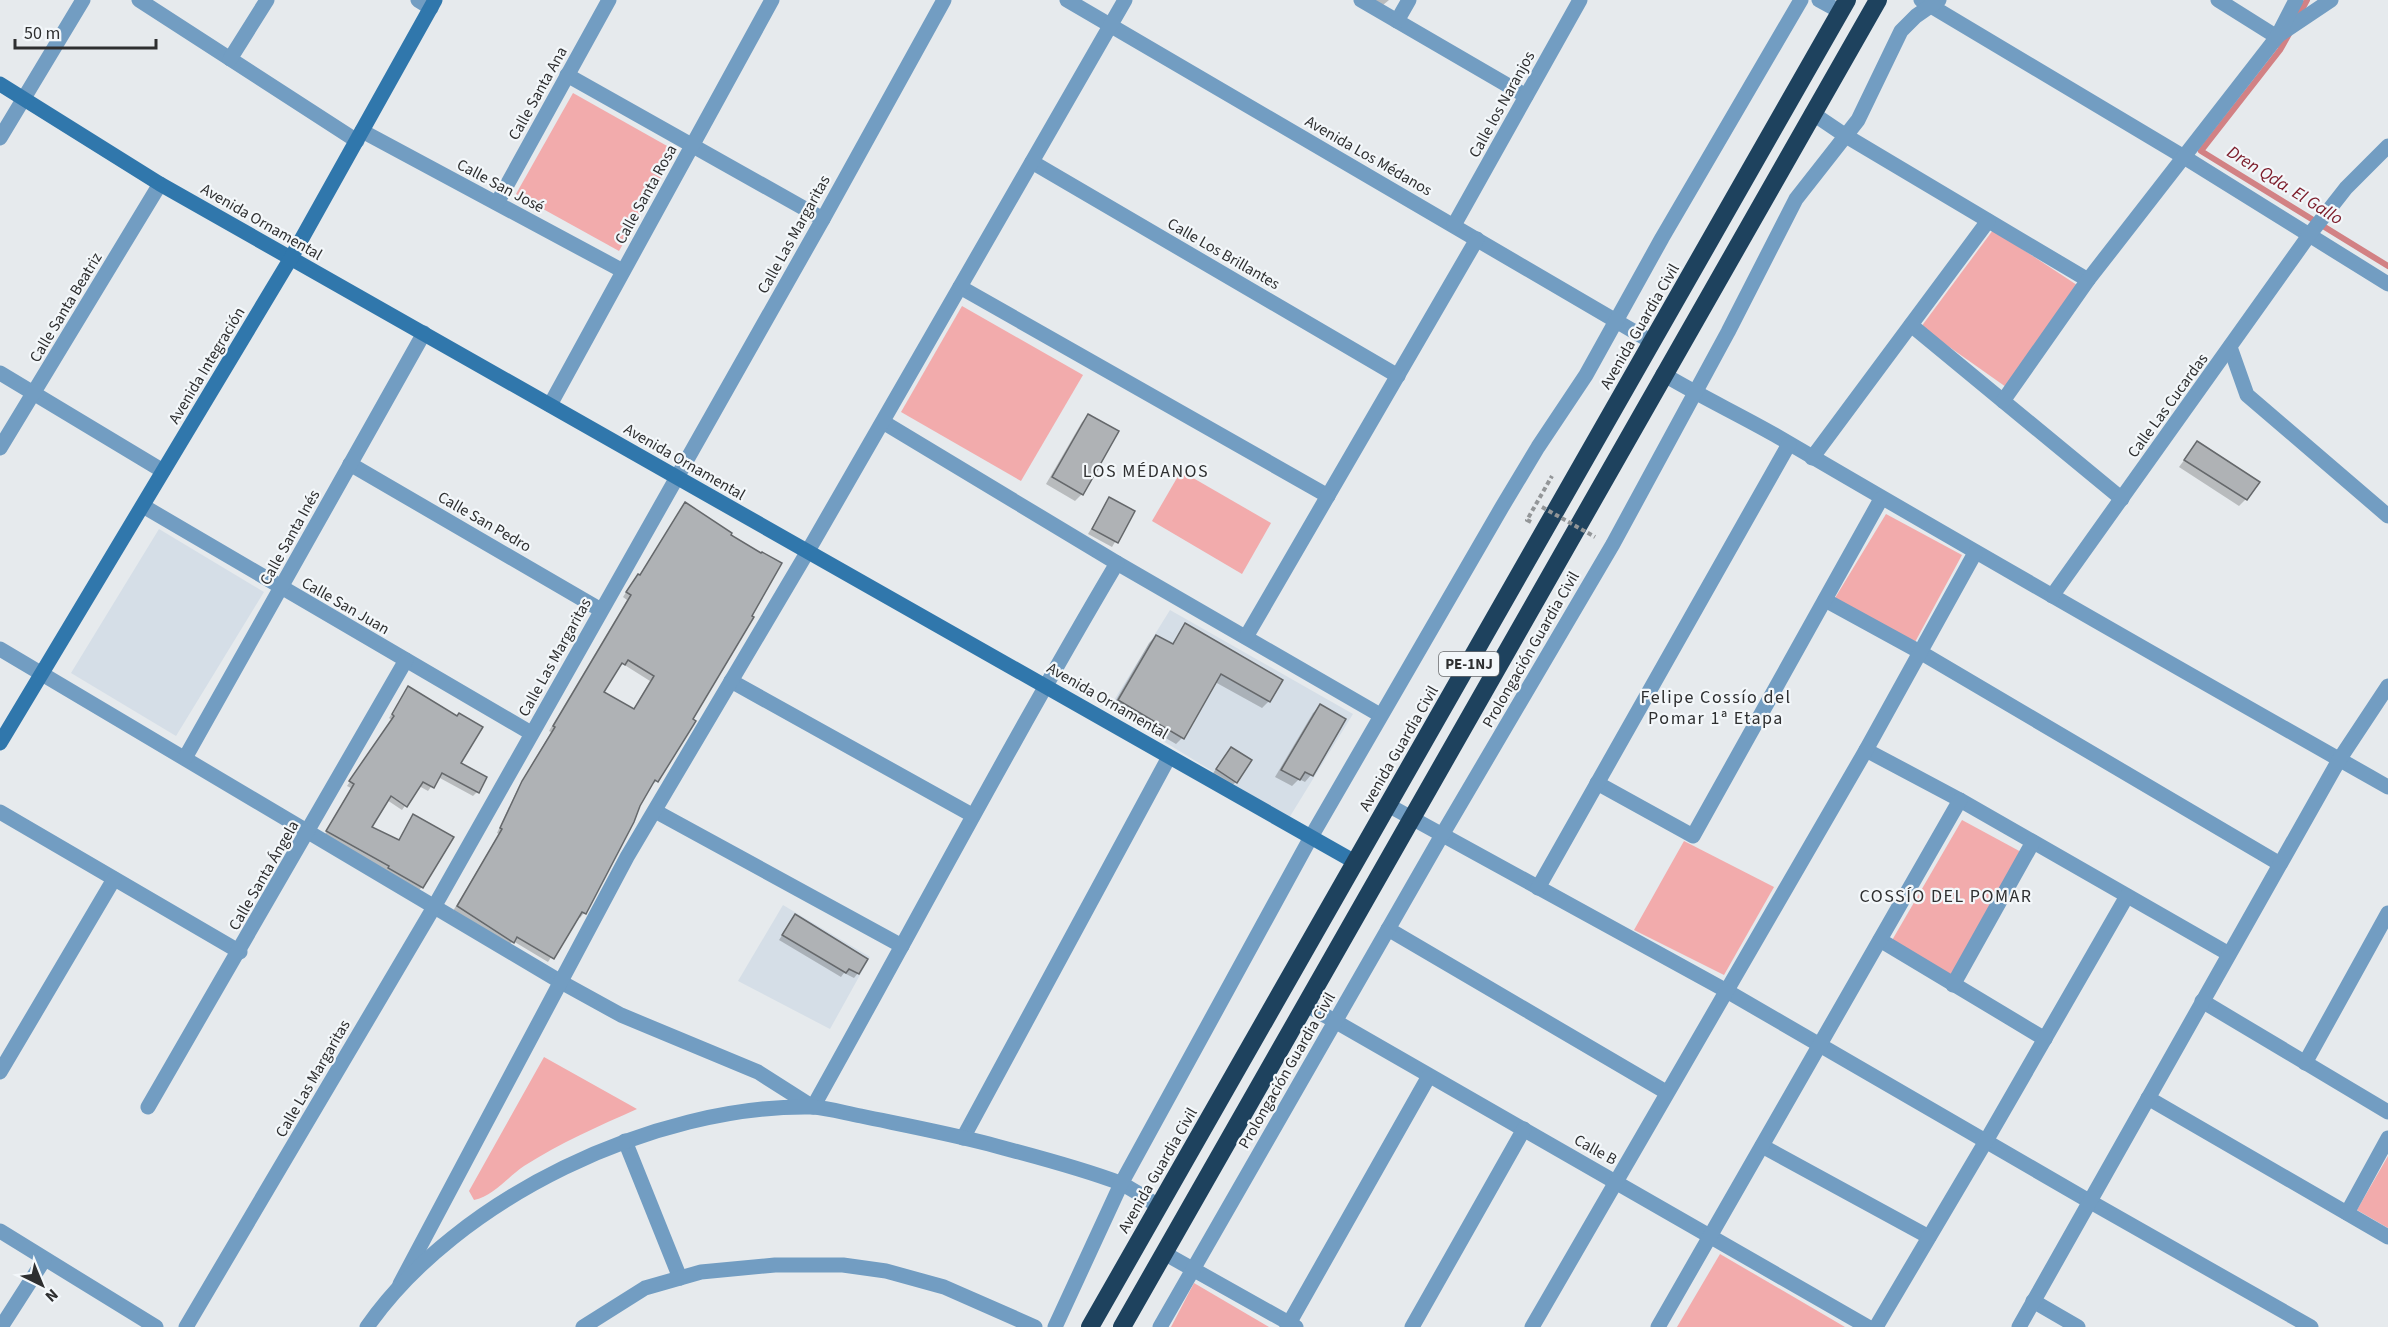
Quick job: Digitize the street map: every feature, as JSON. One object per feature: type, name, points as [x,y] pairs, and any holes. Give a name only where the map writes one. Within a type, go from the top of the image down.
[{"type":"highway","name":"PE-1NJ","points":[[1122,1327],[1878,0]]},
{"type":"highway","name":"Avenida Guardia Civil","points":[[1090,1327],[1844,6]]},
{"type":"street","points":[[0,138],[83,0]]},
{"type":"street","name":"Calle San José","points":[[139,0],[230,59],[360,136],[497,203],[623,271]]},
{"type":"street","points":[[230,59],[267,0]]},
{"type":"street","name":"Calle Santa Ana","points":[[497,203],[609,0]]},
{"type":"street","name":"Calle Santa Rosa","points":[[550,405],[772,0]]},
{"type":"street","name":"Calle Las Margaritas","points":[[186,1327],[434,907],[823,219],[944,0]]},
{"type":"street","name":"Avenida Los Médanos","points":[[1067,0],[1652,342]]},
{"type":"street","points":[[400,1284],[627,857],[808,551],[1125,0]]},
{"type":"street","points":[[1361,0],[1526,96]]},
{"type":"street","points":[[1397,21],[1409,0]]},
{"type":"street","name":"Calle los Naranjos","points":[[1454,225],[1580,0]]},
{"type":"street","points":[[1055,1327],[1121,1184],[1311,837],[1538,447],[1586,375],[1662,238],[1801,0]]},
{"type":"street","points":[[1819,0],[1844,6]]},
{"type":"street","points":[[2218,0],[2277,37]]},
{"type":"street","points":[[2003,401],[2088,280],[2277,37],[2296,0]]},
{"type":"street","points":[[2277,37],[2331,0]]},
{"type":"street","points":[[1931,2],[2388,284]]},
{"type":"street","name":"Prolongación Guardia Civil","points":[[1160,1327],[1442,835],[1613,544],[1728,332],[1796,199],[1858,120],[1901,31],[1931,2]]},
{"type":"street","name":"Avenida Integración","points":[[0,743],[291,258],[360,136],[428,3]]},
{"type":"street","points":[[567,75],[823,219]]},
{"type":"street","name":"Avenida Ornamental","points":[[0,84],[160,184],[1045,684],[1355,862]]},
{"type":"street","points":[[1812,113],[1846,136],[2088,280]]},
{"type":"street","points":[[2310,234],[2346,188],[2388,146]]},
{"type":"street","name":"Calle Los Brillantes","points":[[1032,162],[1398,376]]},
{"type":"street","name":"Calle Santa Beatriz","points":[[0,448],[160,184]]},
{"type":"street","points":[[1812,458],[1988,221]]},
{"type":"street","name":"Calle Las Cucardas","points":[[2052,596],[2310,234]]},
{"type":"street","points":[[1246,637],[1477,239]]},
{"type":"street","points":[[960,287],[1328,496]]},
{"type":"street","points":[[1911,325],[2122,499]]},
{"type":"street","name":"Calle Santa Inés","points":[[185,758],[424,333]]},
{"type":"street","points":[[2230,347],[2247,394],[2388,516]]},
{"type":"street","points":[[0,373],[163,471]]},
{"type":"street","points":[[1663,374],[2388,787]]},
{"type":"street","points":[[882,422],[1380,715]]},
{"type":"street","points":[[1538,888],[1789,444]]},
{"type":"street","name":"Calle San Pedro","points":[[350,464],[601,610]]},
{"type":"street","points":[[1597,783],[1693,836],[1881,499]]},
{"type":"street","name":"Calle San Juan","points":[[142,506],[531,733]]},
{"type":"street","points":[[1532,1327],[1866,750],[1975,552]]},
{"type":"street","points":[[813,1107],[1045,684],[1117,562]]},
{"type":"street","points":[[1825,600],[1920,652],[2280,864]]},
{"type":"street","points":[[0,649],[621,1016],[758,1072],[813,1107]]},
{"type":"street","name":"Calle Santa Ángela","points":[[148,1107],[240,952],[406,660]]},
{"type":"street","points":[[731,681],[972,815]]},
{"type":"street","points":[[2019,1327],[2280,864],[2340,760],[2388,686]]},
{"type":"street","points":[[1866,750],[1959,800],[2229,954]]},
{"type":"street","points":[[963,1138],[1169,757]]},
{"type":"street","points":[[1658,1327],[1959,800]]},
{"type":"street","points":[[1388,805],[1725,990],[2311,1327]]},
{"type":"street","points":[[655,811],[902,946]]},
{"type":"street","points":[[0,812],[240,952]]},
{"type":"street","points":[[1953,985],[2033,842]]},
{"type":"street","points":[[0,1072],[114,879]]},
{"type":"street","points":[[1876,1327],[2127,896]]},
{"type":"street","points":[[2305,1063],[2388,913]]},
{"type":"street","points":[[1388,929],[1666,1092]]},
{"type":"street","points":[[1880,940],[2045,1039]]},
{"type":"street","points":[[2202,1001],[2388,1112]]},
{"type":"street","name":"Calle B","points":[[1305,1004],[1868,1327]]},
{"type":"street","points":[[1164,1252],[1291,1326],[1430,1076]]},
{"type":"street","points":[[2148,1098],[2388,1237]]},
{"type":"street","points":[[367,1327],[400,1284],[428,1257],[457,1233],[514,1196],[570,1166],[625,1141],[674,1124],[718,1115],[813,1107],[963,1138],[1041,1158],[1121,1184],[1159,1206]]},
{"type":"street","points":[[1412,1327],[1524,1129]]},
{"type":"street","points":[[2347,1213],[2388,1138]]},
{"type":"street","points":[[625,1141],[680,1278]]},
{"type":"street","points":[[1762,1146],[1929,1237]]},
{"type":"street","points":[[0,1231],[156,1327]]},
{"type":"street","points":[[1,1327],[45,1260]]},
{"type":"street","points":[[583,1327],[645,1288],[701,1272],[775,1265],[843,1264],[886,1271],[944,1287],[1035,1327]]},
{"type":"street","points":[[2033,1302],[2078,1327]]},
{"type":"path","points":[[1542,507],[1595,537]]},
{"type":"shaded area","points":[[573,93],[676,151],[619,251],[516,194]]},
{"type":"shaded area","points":[[1993,230],[2077,285],[2006,387],[1921,327]]},
{"type":"shaded area","points":[[962,306],[1083,375],[1021,481],[901,412]]},
{"type":"shaded area","points":[[1181,471],[1271,523],[1242,574],[1152,521]]},
{"type":"shaded area","points":[[1886,514],[1962,555],[1914,644],[1835,598]]},
{"type":"shaded area","points":[[159,529],[264,592],[176,736],[71,673]]},
{"type":"shaded area","points":[[1170,610],[1353,714],[1289,818],[1109,708]]},
{"type":"shaded area","points":[[1962,820],[2023,853],[1951,978],[1891,942]]},
{"type":"shaded area","points":[[1684,841],[1774,887],[1724,975],[1634,930]]},
{"type":"shaded area","points":[[783,905],[870,957],[830,1029],[738,981]]},
{"type":"shaded area","points":[[544,1057],[637,1109],[552,1150],[524,1166],[488,1194],[474,1200],[469,1191]]},
{"type":"shaded area","points":[[2388,1156],[2388,1228],[2357,1210]]},
{"type":"shaded area","points":[[1720,1254],[1845,1327],[1677,1327]]},
{"type":"shaded area","points":[[1194,1283],[1269,1327],[1171,1327]]},
{"type":"building","points":[[1088,414],[1119,431],[1083,495],[1052,477]]},
{"type":"building","points":[[2197,441],[2260,482],[2247,500],[2184,460]]},
{"type":"building","points":[[1109,497],[1135,511],[1118,543],[1092,529]]},
{"type":"building","points":[[685,502],[732,533],[731,535],[782,563],[752,616],[754,617],[693,719],[696,721],[658,782],[655,780],[640,806],[586,914],[582,912],[554,959],[517,937],[514,943],[457,906],[502,829],[500,828],[522,781],[631,595],[626,592],[638,574],[640,575]],"holes":[[[628,660],[654,676],[634,709],[604,692],[622,663],[625,665]]]},
{"type":"building","points":[[1185,623],[1283,680],[1270,702],[1221,674],[1184,739],[1118,700],[1156,635],[1173,644]]},
{"type":"building","points":[[408,686],[457,716],[459,713],[483,727],[461,763],[487,777],[479,793],[442,773],[434,788],[423,782],[407,807],[391,796],[372,827],[399,840],[413,814],[454,837],[423,888],[326,831],[354,784],[349,781],[394,716],[392,714]]},
{"type":"building","points":[[1320,704],[1346,719],[1313,776],[1305,772],[1300,780],[1281,770]]},
{"type":"building","points":[[1231,747],[1252,760],[1237,783],[1216,769]]},
{"type":"building","points":[[795,914],[868,959],[859,974],[849,969],[846,973],[782,935]]},
{"type":"waterway","name":"Dren Qda. El Gallo","points":[[2298,17],[2307,0]]},
{"type":"waterway","name":"Dren Qda. El Gallo","points":[[2289,34],[2280,50],[2201,151],[2388,266]]},
{"type":"district","name":"LOS MÉDANOS","points":[[1146,471]]},
{"type":"district","name":"Felipe Cossío del Pomar 1ª Etapa","points":[[1716,707]]},
{"type":"district","name":"COSSÍO DEL POMAR","points":[[1946,896]]}]
